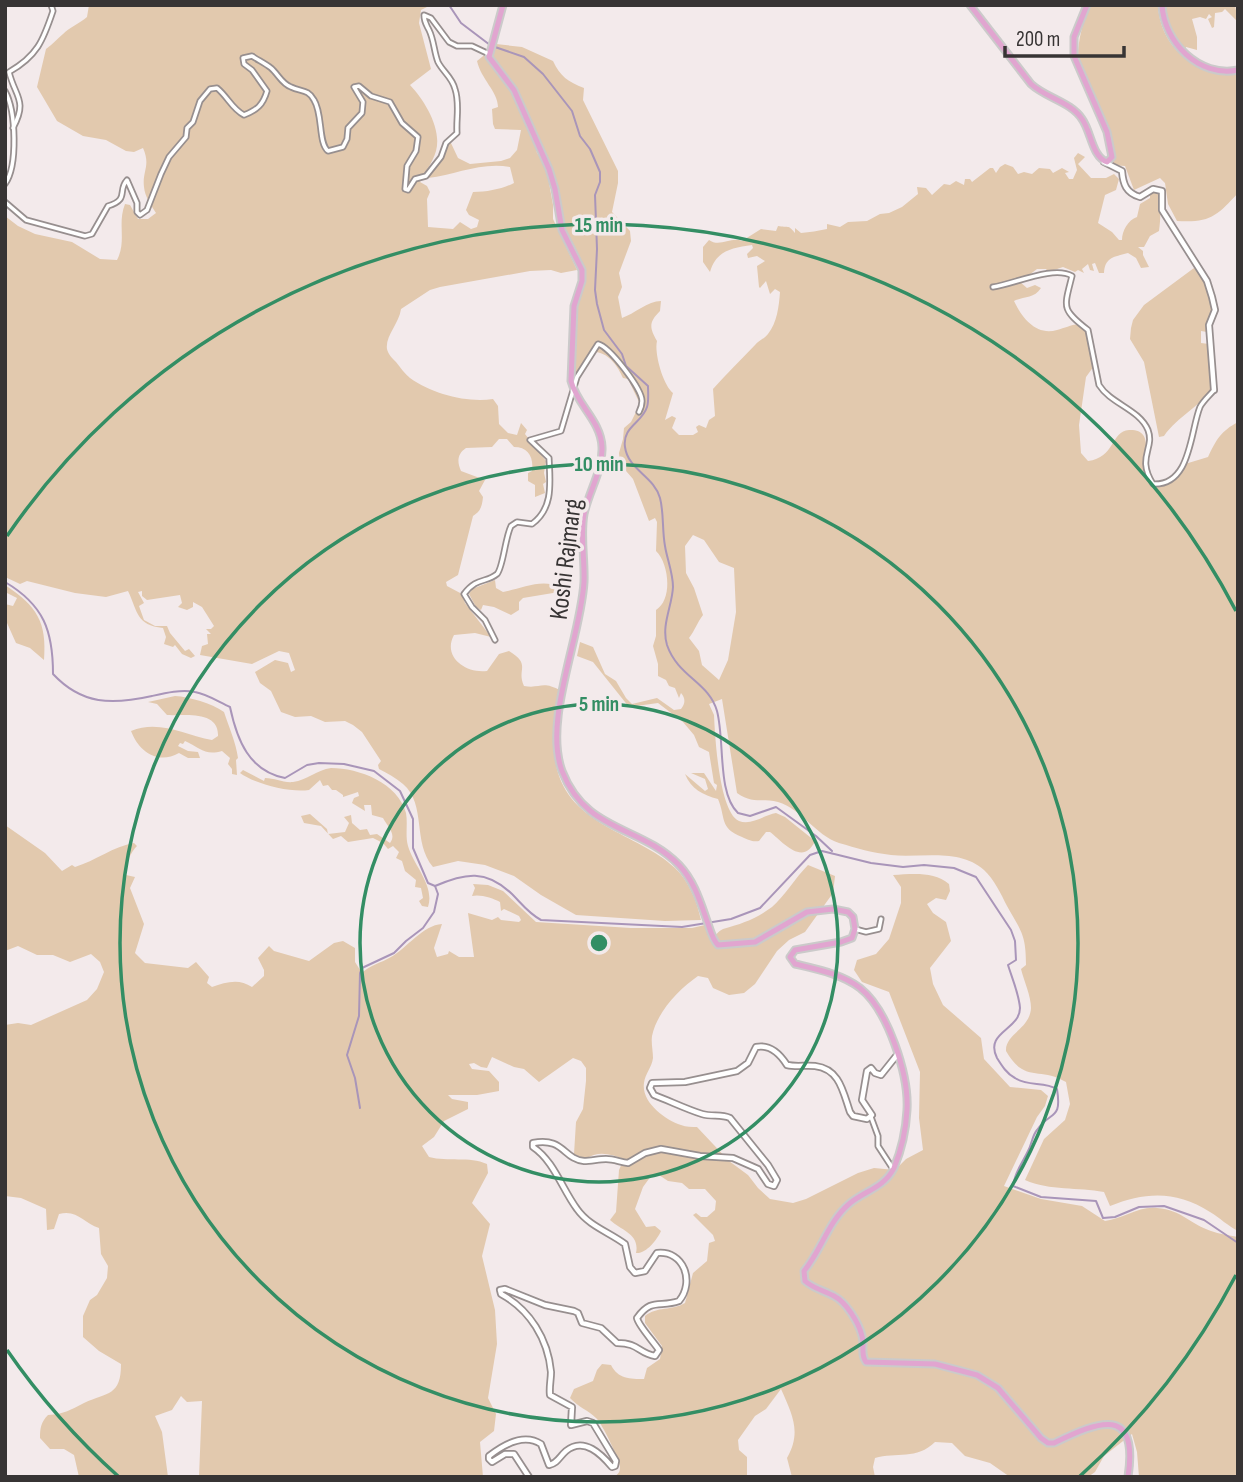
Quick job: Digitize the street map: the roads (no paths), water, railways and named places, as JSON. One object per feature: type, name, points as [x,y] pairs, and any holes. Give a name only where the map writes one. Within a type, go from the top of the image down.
[{"type":"main road","points":[[503,5],[490,52],[492,63],[514,90],[549,169],[562,230],[582,270],[582,281],[574,306],[570,372],[573,391]]},
{"type":"main road","points":[[970,5],[1031,84],[1038,91],[1076,111],[1103,162],[1112,157],[1107,132],[1073,56],[1074,37],[1087,5]]},
{"type":"main road","points":[[1162,5],[1166,29],[1188,57],[1211,68],[1238,70]]},
{"type":"main road","name":"Koshi Rajmarg","points":[[573,391],[594,421],[602,450],[584,513],[581,612],[557,740],[560,761],[570,787],[585,808],[601,820],[676,862],[690,878],[715,942],[721,946],[755,942],[768,937],[807,912],[833,909],[848,912],[855,922],[855,929]]},
{"type":"main road","points":[[855,929],[852,938],[846,941],[795,950],[790,955],[791,961],[848,980],[876,1004],[886,1020],[897,1055],[907,1110],[899,1154],[893,1169],[884,1182],[849,1204],[835,1220],[803,1274],[805,1281],[814,1289],[834,1296],[846,1306],[863,1336],[864,1361],[935,1364],[977,1375],[998,1388],[1048,1443],[1093,1425],[1107,1423],[1114,1426],[1124,1434],[1131,1447],[1128,1477]]},
{"type":"street","points":[[13,128],[18,119],[19,99],[9,72],[22,66],[37,50],[53,11],[51,5]]},
{"type":"street","points":[[5,202],[26,220],[85,236],[92,234],[107,206],[122,198],[127,180],[140,215],[147,210],[169,158],[186,137],[187,128],[193,122],[200,101],[210,89],[217,89],[225,94],[237,111],[244,115],[257,110],[264,101],[267,91],[244,64],[243,58],[252,56],[272,69],[291,88],[303,90],[313,97],[320,112],[323,133],[321,141],[328,151],[343,147],[348,128],[362,113],[363,102],[354,87],[359,86],[371,96],[390,102],[402,123],[418,137],[416,151],[407,166],[405,189],[408,190],[415,179],[426,176],[441,157],[446,143],[457,133],[456,90],[448,74],[439,65],[424,15],[431,18],[449,42],[490,52]]},
{"type":"street","points":[[5,91],[13,118],[10,177],[5,184]]},
{"type":"street","points":[[993,287],[1055,272],[1066,272],[1072,276],[1065,305],[1071,317],[1088,330],[1099,385],[1104,392],[1138,416],[1148,430],[1149,440],[1144,459],[1147,474],[1153,484],[1170,480],[1178,474],[1195,431],[1201,406],[1214,390],[1209,325],[1215,310],[1207,281],[1162,210],[1162,191],[1153,189],[1140,197],[1131,194],[1123,184],[1122,171],[1103,162]]},
{"type":"street","points":[[495,640],[485,620],[464,594],[474,583],[495,576],[500,570],[503,563],[502,551],[511,526],[517,522],[532,524],[545,510],[549,502],[549,458],[530,440],[561,431],[577,377],[598,344],[605,346],[635,384],[643,404],[639,412]]},
{"type":"street","points":[[855,929],[866,932],[879,929],[881,919]]},
{"type":"street","points":[[529,1477],[514,1454],[505,1454],[492,1462],[489,1456],[512,1442],[534,1440],[541,1444],[549,1465],[556,1463],[566,1451],[582,1446],[600,1452],[612,1468],[616,1461],[593,1423],[587,1421],[571,1425],[572,1407],[550,1395],[551,1370],[543,1338],[532,1321],[511,1299],[501,1294],[500,1290],[505,1289],[545,1306],[574,1311],[578,1313],[582,1323],[601,1328],[617,1343],[631,1343],[655,1356],[659,1350],[650,1335],[639,1325],[637,1318],[653,1303],[679,1301],[686,1280],[686,1270],[680,1260],[668,1253],[657,1253],[645,1271],[635,1273],[631,1270],[625,1244],[604,1233],[578,1211],[548,1161],[533,1147],[533,1143],[551,1142],[583,1161],[602,1159],[628,1163],[645,1153],[661,1149],[700,1156],[733,1158],[758,1170],[768,1184],[774,1186],[776,1180],[768,1166],[730,1118],[699,1114],[654,1095],[650,1088],[652,1083],[656,1082],[685,1083],[737,1071],[748,1063],[756,1047],[762,1046],[778,1053],[787,1065],[817,1066],[832,1071],[850,1112],[862,1118],[871,1117]]},
{"type":"street","points":[[893,1169],[878,1146],[872,1115],[862,1100],[866,1071],[871,1068],[878,1075],[881,1074],[897,1055]]},
{"type":"waterway","points":[[449,5],[461,23],[490,45]]},
{"type":"waterway","points":[[495,47],[524,57],[543,74],[572,111],[580,136],[590,149],[600,172],[600,182],[595,195],[597,304],[604,330],[622,354],[626,366],[648,386],[647,407],[626,435],[625,447],[631,462],[657,490],[660,498],[664,540],[673,587],[665,638],[678,665],[707,693],[717,711],[724,780],[731,804],[738,813],[750,816],[776,807],[832,851]]},
{"type":"waterway","points":[[5,582],[29,600],[37,610],[48,632],[53,674],[75,692],[98,700],[111,701],[179,691],[199,693],[230,707],[241,742],[262,769],[285,778],[307,765],[344,764],[374,771],[400,791],[413,819],[413,848],[428,883],[435,886],[438,894],[434,912],[423,928],[394,953],[362,968],[360,973],[359,1016],[347,1055],[355,1078],[360,1108]]},
{"type":"waterway","points":[[435,886],[466,876],[484,877],[502,886],[541,920],[682,927],[731,919],[760,908],[810,855],[822,851],[871,863],[954,868],[976,877],[1011,930],[1015,941],[1016,960],[1008,965],[1020,1008],[1015,1021],[995,1042],[997,1058],[1007,1072],[1020,1081],[1057,1089],[1057,1111],[1035,1132],[1013,1186],[1041,1197],[1096,1201],[1103,1218],[1115,1217],[1139,1207],[1164,1206],[1204,1220],[1238,1243]]}]
